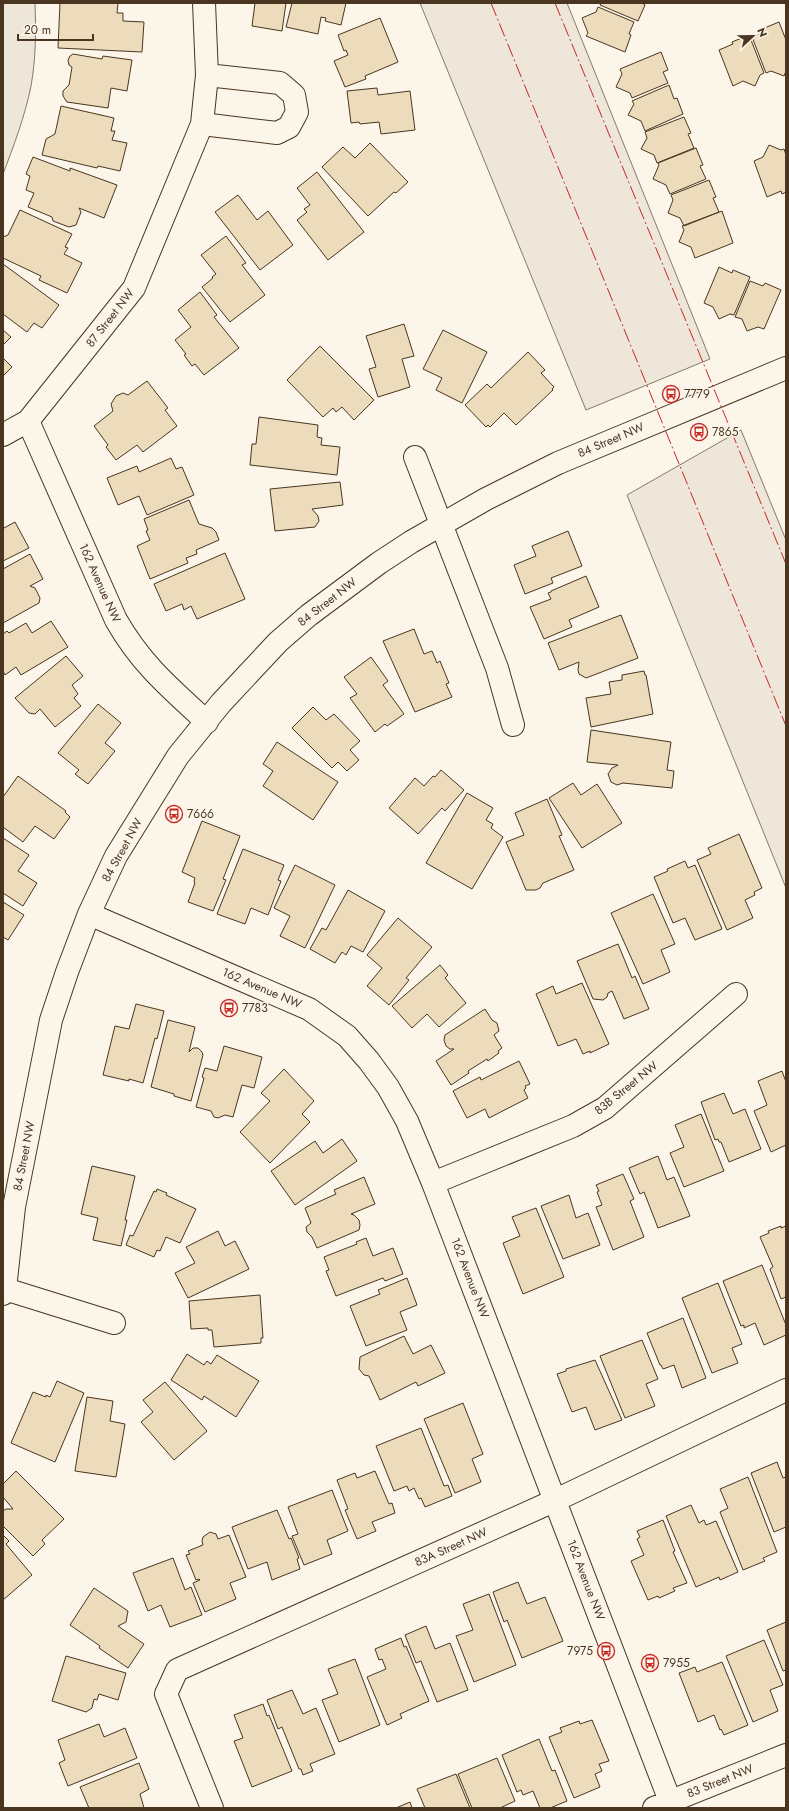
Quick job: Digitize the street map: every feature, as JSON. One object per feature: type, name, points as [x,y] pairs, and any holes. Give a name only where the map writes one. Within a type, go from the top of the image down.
[{"type":"street","name":"87 Street NW","points":[[3,435],[28,421],[134,288],[201,128],[208,75],[204,3]]},
{"type":"street","points":[[201,128],[277,133],[289,127],[297,112],[294,95],[280,83],[208,75]]},
{"type":"street","name":"84 Street NW","points":[[4,1292],[8,1206],[52,1020],[89,914],[116,856],[178,756],[206,722],[248,673],[278,642],[309,615],[379,563],[442,524],[558,462],[786,368]]},
{"type":"street","name":"162 Avenue NW","points":[[28,421],[116,620],[129,642],[154,674],[206,722]]},
{"type":"street","points":[[415,456],[497,668],[513,725]]},
{"type":"street","name":"162 Avenue NW","points":[[89,914],[309,1008],[347,1036],[369,1061],[388,1087],[407,1121],[433,1183],[556,1500],[669,1806]]},
{"type":"street","name":"83B Street NW","points":[[433,1183],[573,1126],[605,1108],[736,994]]},
{"type":"street","points":[[4,1292],[114,1323]]},
{"type":"street","name":"83A Street NW","points":[[212,1808],[166,1694],[177,1670],[556,1500],[786,1390]]},
{"type":"street","name":"83 Street NW","points":[[669,1806],[786,1755]]},
{"type":"shaded area","points":[[3,3],[35,3],[36,24],[33,76],[29,97],[3,174]]},
{"type":"shaded area","points":[[420,3],[567,3],[710,359],[586,410]]},
{"type":"shaded area","points":[[741,430],[786,540],[786,888],[627,495]]},
{"type":"building","points":[[60,3],[118,3],[117,13],[123,13],[123,21],[144,22],[142,52],[58,48]]},
{"type":"building","points":[[255,3],[286,3],[282,31],[252,26]]},
{"type":"building","points":[[292,3],[346,3],[341,25],[325,21],[326,18],[321,17],[318,34],[286,27]]},
{"type":"building","points":[[601,3],[642,3],[645,5],[638,21],[600,5]]},
{"type":"building","points":[[598,7],[634,22],[629,34],[631,35],[625,52],[586,36],[588,33],[582,18],[596,12]]},
{"type":"building","points":[[380,18],[398,62],[365,76],[366,79],[345,87],[334,61],[348,55],[346,50],[344,51],[338,35]]},
{"type":"building","points":[[779,22],[786,40],[786,71],[784,76],[771,71],[766,73],[752,37],[764,32],[762,29]]},
{"type":"building","points":[[749,35],[764,73],[760,75],[755,86],[743,81],[733,86],[719,50],[733,44],[732,42]]},
{"type":"building","points":[[661,52],[668,70],[663,72],[668,83],[632,98],[630,93],[616,87],[622,74],[620,69]]},
{"type":"building","points":[[73,54],[102,59],[103,56],[132,60],[127,91],[111,88],[108,108],[67,102],[63,96],[63,91],[69,85],[72,67],[69,65],[68,60]]},
{"type":"building","points":[[669,85],[674,99],[677,98],[683,114],[645,131],[641,121],[628,115],[634,104],[632,101]]},
{"type":"building","points":[[377,88],[378,95],[410,91],[415,130],[381,134],[379,122],[360,124],[359,122],[351,123],[347,91]]},
{"type":"building","points":[[61,106],[114,118],[111,131],[115,131],[112,140],[127,143],[120,171],[98,166],[97,168],[42,155],[46,139],[55,134]]},
{"type":"building","points":[[684,117],[691,133],[688,134],[694,148],[657,163],[654,155],[641,149],[647,138],[645,132]]},
{"type":"building","points":[[370,143],[408,182],[396,193],[394,192],[368,216],[322,167],[343,147],[355,158]]},
{"type":"building","points":[[769,145],[781,150],[784,149],[786,155],[786,192],[782,194],[781,191],[767,197],[754,161],[763,157]]},
{"type":"building","points":[[696,148],[703,165],[700,166],[706,179],[670,194],[666,185],[653,179],[659,165],[658,163]]},
{"type":"building","points":[[33,157],[70,171],[70,168],[117,185],[104,218],[79,208],[81,212],[76,225],[69,227],[53,221],[52,217],[28,207],[34,193],[26,190],[30,176],[26,174]]},
{"type":"building","points":[[317,172],[364,232],[328,260],[297,220],[307,212],[304,209],[310,205],[297,188]]},
{"type":"building","points":[[709,180],[716,197],[713,198],[719,212],[684,226],[680,218],[668,213],[673,200],[671,195]]},
{"type":"building","points":[[238,195],[257,220],[268,211],[293,245],[260,270],[215,212]]},
{"type":"building","points":[[20,210],[72,234],[65,247],[68,248],[64,254],[82,263],[67,293],[39,280],[41,276],[3,258],[3,237],[8,235]]},
{"type":"building","points":[[722,211],[733,243],[695,258],[691,247],[679,242],[684,230],[682,226]]},
{"type":"building","points":[[226,236],[246,263],[242,265],[265,295],[230,322],[202,287],[216,274],[201,255]]},
{"type":"building","points":[[3,264],[59,305],[42,328],[34,323],[27,332],[3,314]]},
{"type":"building","points":[[719,267],[732,273],[733,270],[750,277],[734,315],[730,314],[719,319],[713,307],[704,303]]},
{"type":"building","points":[[750,281],[763,286],[765,283],[781,290],[764,329],[758,327],[747,331],[742,319],[735,317]]},
{"type":"building","points":[[200,292],[217,315],[214,317],[239,348],[204,375],[195,364],[192,366],[184,355],[186,354],[175,340],[191,327],[178,310]]},
{"type":"building","points":[[404,324],[414,356],[402,359],[410,387],[378,397],[369,369],[376,367],[366,336]]},
{"type":"building","points":[[3,330],[11,337],[3,345]]},
{"type":"building","points":[[443,330],[487,352],[462,403],[436,390],[442,378],[423,369]]},
{"type":"building","points":[[320,346],[374,400],[354,420],[342,407],[336,412],[333,408],[323,417],[287,380]]},
{"type":"building","points":[[528,352],[545,370],[541,373],[554,387],[552,389],[553,390],[516,425],[504,413],[490,427],[488,425],[486,427],[465,405],[487,384],[491,388]]},
{"type":"building","points":[[3,358],[12,367],[3,376]]},
{"type":"building","points":[[147,381],[168,408],[165,410],[177,426],[143,452],[137,445],[116,460],[106,447],[108,445],[94,426],[113,411],[111,404],[116,396],[123,393],[128,395]]},
{"type":"building","points":[[259,417],[318,425],[317,437],[322,438],[321,445],[340,447],[337,475],[250,465],[252,444],[256,444]]},
{"type":"building","points":[[171,458],[176,469],[182,467],[194,495],[147,515],[139,496],[118,505],[107,478],[137,466],[139,472]]},
{"type":"building","points":[[340,482],[343,505],[312,509],[318,516],[319,521],[315,527],[275,531],[270,489]]},
{"type":"building","points":[[189,500],[199,524],[212,528],[216,532],[219,540],[196,550],[197,554],[186,558],[188,563],[150,579],[137,546],[150,540],[146,531],[148,530],[144,519]]},
{"type":"building","points":[[15,522],[29,548],[3,561],[3,526],[4,528]]},
{"type":"building","points":[[568,531],[582,566],[551,578],[553,583],[525,594],[514,565],[536,556],[532,546]]},
{"type":"building","points":[[225,553],[245,599],[197,619],[191,606],[184,610],[182,604],[166,611],[154,584]]},
{"type":"building","points":[[30,554],[43,579],[30,586],[35,588],[40,598],[39,603],[3,623],[3,569]]},
{"type":"building","points":[[586,576],[599,607],[569,620],[572,627],[544,639],[530,607],[551,599],[548,593],[551,591]]},
{"type":"building","points":[[621,615],[638,658],[586,678],[579,674],[579,662],[559,670],[548,643]]},
{"type":"building","points":[[51,621],[68,647],[21,675],[16,667],[5,675],[3,671],[3,634],[7,631],[9,633],[26,623],[32,633]]},
{"type":"building","points":[[414,629],[424,654],[432,651],[437,663],[440,661],[449,683],[446,684],[452,697],[415,712],[383,641]]},
{"type":"building","points":[[66,656],[83,676],[72,685],[78,694],[74,698],[81,706],[55,727],[40,709],[35,714],[29,713],[15,698]]},
{"type":"building","points":[[371,657],[388,681],[383,685],[404,714],[387,726],[385,724],[375,732],[350,698],[357,694],[344,677]]},
{"type":"building","points":[[644,671],[653,714],[591,727],[586,698],[611,694],[609,682],[622,680],[622,675]]},
{"type":"building","points":[[98,704],[121,723],[105,743],[115,751],[88,784],[75,774],[79,770],[58,753]]},
{"type":"building","points":[[313,707],[326,720],[334,714],[360,741],[350,750],[359,760],[347,771],[338,762],[332,768],[292,728]]},
{"type":"building","points":[[591,730],[671,742],[667,770],[674,771],[672,788],[623,783],[617,785],[611,782],[608,774],[612,768],[618,765],[587,762]]},
{"type":"building","points":[[277,742],[338,782],[313,820],[263,786],[273,771],[263,764]]},
{"type":"building","points":[[441,770],[464,790],[445,811],[442,808],[418,834],[389,808],[415,778],[424,786]]},
{"type":"building","points":[[18,776],[66,811],[65,812],[70,817],[54,839],[35,826],[23,842],[3,827],[3,797]]},
{"type":"building","points":[[573,783],[581,795],[597,784],[622,823],[582,848],[549,798]]},
{"type":"building","points":[[467,793],[493,808],[486,820],[493,824],[491,828],[503,837],[472,889],[426,863]]},
{"type":"building","points":[[547,799],[562,835],[559,836],[574,870],[543,883],[540,888],[536,890],[526,890],[506,842],[524,835],[515,813]]},
{"type":"building","points":[[202,821],[240,836],[223,879],[226,880],[213,911],[188,902],[195,883],[195,878],[182,872]]},
{"type":"building","points":[[739,834],[762,888],[754,892],[755,895],[745,900],[753,918],[727,930],[697,860],[711,854],[708,848]]},
{"type":"building","points":[[3,838],[29,855],[18,871],[37,883],[23,906],[3,893]]},
{"type":"building","points":[[243,849],[284,865],[278,880],[281,881],[268,915],[251,908],[245,924],[217,914]]},
{"type":"building","points":[[685,861],[688,868],[695,865],[722,929],[695,940],[685,918],[673,923],[654,877]]},
{"type":"building","points":[[295,865],[335,885],[305,948],[280,936],[290,916],[274,908]]},
{"type":"building","points":[[348,890],[385,911],[363,952],[351,946],[346,955],[342,952],[335,963],[310,949],[322,928],[326,930]]},
{"type":"building","points":[[653,894],[675,944],[661,950],[670,972],[643,984],[611,913]]},
{"type":"building","points":[[3,902],[24,915],[8,940],[3,937]]},
{"type":"building","points":[[398,918],[432,947],[406,978],[409,980],[389,1005],[367,986],[382,968],[367,955]]},
{"type":"building","points":[[618,944],[632,978],[635,976],[649,1009],[624,1019],[612,991],[608,993],[607,997],[603,1000],[593,999],[577,961]]},
{"type":"building","points":[[440,965],[448,975],[445,978],[466,1003],[439,1027],[427,1014],[412,1028],[392,1006]]},
{"type":"building","points":[[582,983],[609,1044],[590,1053],[590,1051],[583,1054],[576,1039],[558,1046],[536,994],[553,986],[556,994]]},
{"type":"building","points":[[136,1004],[164,1011],[143,1083],[103,1075],[115,1026],[129,1029]]},
{"type":"building","points":[[485,1009],[492,1020],[497,1023],[499,1031],[494,1035],[502,1048],[498,1051],[499,1053],[488,1061],[487,1059],[468,1071],[469,1073],[451,1085],[436,1061],[454,1049],[450,1049],[446,1046],[444,1040],[445,1035]]},
{"type":"building","points":[[168,1020],[195,1027],[189,1052],[193,1048],[198,1048],[203,1055],[191,1101],[151,1087]]},
{"type":"building","points":[[224,1046],[262,1057],[254,1088],[242,1085],[233,1117],[225,1115],[218,1118],[214,1117],[211,1111],[196,1107],[204,1078],[202,1077],[205,1068],[217,1071]]},
{"type":"building","points":[[519,1061],[530,1084],[525,1086],[526,1088],[524,1090],[528,1098],[489,1118],[485,1109],[467,1118],[453,1091],[480,1077],[481,1080]]},
{"type":"building","points":[[284,1069],[314,1101],[302,1114],[310,1122],[270,1163],[240,1132],[270,1101],[261,1093]]},
{"type":"building","points":[[782,1071],[786,1082],[786,1145],[771,1152],[754,1111],[767,1105],[758,1081]]},
{"type":"building","points":[[724,1093],[733,1114],[745,1109],[761,1149],[729,1162],[721,1142],[719,1142],[718,1139],[715,1140],[701,1102]]},
{"type":"building","points":[[701,1114],[724,1171],[684,1187],[670,1153],[684,1147],[675,1125]]},
{"type":"building","points":[[342,1139],[357,1161],[295,1205],[271,1171],[315,1141],[323,1153]]},
{"type":"building","points":[[658,1156],[667,1180],[674,1177],[690,1216],[658,1228],[644,1192],[640,1194],[629,1168]]},
{"type":"building","points":[[92,1166],[135,1176],[121,1246],[93,1240],[98,1218],[81,1214]]},
{"type":"building","points":[[623,1174],[634,1199],[630,1201],[644,1237],[613,1250],[596,1207],[602,1205],[596,1185]]},
{"type":"building","points":[[364,1177],[375,1204],[351,1214],[359,1220],[359,1230],[317,1248],[312,1237],[307,1232],[306,1227],[311,1223],[305,1208],[336,1194],[334,1190]]},
{"type":"building","points":[[157,1189],[167,1193],[166,1195],[196,1209],[180,1243],[166,1237],[160,1251],[157,1250],[154,1257],[126,1245],[130,1235],[133,1236],[154,1191],[156,1192]]},
{"type":"building","points":[[569,1195],[576,1218],[588,1213],[600,1245],[563,1259],[541,1206]]},
{"type":"building","points":[[536,1208],[564,1277],[523,1294],[503,1243],[520,1236],[512,1217]]},
{"type":"building","points":[[781,1226],[781,1228],[786,1226],[786,1297],[781,1299],[770,1269],[773,1267],[760,1237],[769,1233],[768,1231]]},
{"type":"building","points":[[218,1231],[225,1246],[235,1241],[249,1269],[188,1298],[175,1273],[195,1263],[186,1247]]},
{"type":"building","points":[[366,1238],[373,1256],[393,1248],[403,1274],[385,1281],[383,1278],[336,1296],[326,1271],[329,1270],[324,1257],[357,1244],[356,1242]]},
{"type":"building","points":[[762,1265],[786,1325],[786,1335],[764,1345],[755,1323],[744,1328],[744,1325],[741,1326],[723,1281]]},
{"type":"building","points":[[407,1278],[417,1305],[400,1312],[407,1330],[366,1346],[350,1306],[380,1294],[378,1290]]},
{"type":"building","points":[[718,1283],[742,1344],[732,1348],[738,1363],[712,1373],[682,1298]]},
{"type":"building","points":[[260,1295],[263,1338],[261,1338],[261,1343],[214,1347],[212,1330],[208,1330],[208,1328],[191,1329],[189,1301]]},
{"type":"building","points":[[683,1318],[706,1378],[682,1388],[674,1365],[663,1369],[660,1365],[647,1333]]},
{"type":"building","points":[[404,1336],[413,1354],[431,1345],[445,1373],[418,1386],[416,1382],[380,1400],[369,1376],[364,1375],[359,1369],[360,1357]]},
{"type":"building","points":[[642,1340],[658,1379],[646,1384],[655,1406],[625,1418],[600,1356]]},
{"type":"building","points":[[187,1354],[204,1365],[207,1361],[211,1364],[217,1355],[259,1381],[236,1417],[204,1396],[202,1400],[171,1380]]},
{"type":"building","points":[[595,1360],[622,1420],[595,1430],[586,1407],[572,1412],[557,1374],[566,1371],[566,1369]]},
{"type":"building","points":[[57,1381],[84,1393],[55,1462],[11,1443],[33,1392],[50,1397]]},
{"type":"building","points":[[165,1382],[207,1431],[174,1460],[141,1422],[153,1412],[143,1400]]},
{"type":"building","points":[[87,1397],[113,1401],[110,1421],[125,1424],[116,1477],[75,1471]]},
{"type":"building","points":[[463,1403],[483,1454],[472,1459],[481,1482],[455,1493],[424,1419]]},
{"type":"building","points":[[421,1428],[444,1486],[448,1485],[452,1496],[425,1507],[414,1488],[409,1491],[407,1486],[394,1491],[376,1446]]},
{"type":"building","points":[[777,1462],[783,1478],[786,1477],[786,1527],[774,1532],[751,1473]]},
{"type":"building","points":[[16,1471],[64,1519],[42,1540],[45,1544],[33,1556],[3,1526],[3,1511],[6,1509],[13,1509],[3,1497],[3,1484]]},
{"type":"building","points":[[375,1471],[389,1504],[392,1503],[395,1513],[372,1522],[376,1531],[357,1539],[345,1510],[348,1509],[337,1480],[355,1473],[357,1478]]},
{"type":"building","points":[[748,1477],[777,1552],[763,1558],[765,1561],[743,1570],[720,1512],[728,1508],[720,1489]]},
{"type":"building","points":[[332,1490],[348,1531],[327,1540],[332,1554],[304,1565],[292,1536],[298,1534],[288,1507]]},
{"type":"building","points":[[691,1505],[699,1523],[704,1520],[706,1525],[716,1521],[738,1572],[720,1580],[719,1577],[696,1587],[666,1516]]},
{"type":"building","points":[[277,1510],[299,1558],[297,1559],[300,1569],[272,1580],[267,1562],[248,1569],[232,1527]]},
{"type":"building","points":[[663,1520],[675,1551],[673,1552],[687,1583],[673,1588],[675,1591],[659,1598],[658,1596],[648,1600],[631,1561],[644,1555],[637,1539],[640,1537],[637,1531]]},
{"type":"building","points":[[210,1532],[216,1534],[218,1539],[229,1535],[246,1577],[230,1583],[236,1599],[205,1612],[193,1583],[200,1580],[196,1580],[186,1555],[190,1554],[188,1551],[203,1545],[203,1537]]},
{"type":"building","points":[[3,1535],[9,1541],[6,1544],[32,1575],[3,1600]]},
{"type":"building","points":[[173,1558],[185,1590],[191,1587],[202,1615],[170,1627],[161,1605],[148,1611],[133,1573]]},
{"type":"building","points":[[518,1582],[527,1604],[545,1597],[563,1641],[522,1658],[507,1620],[504,1622],[493,1592]]},
{"type":"building","points":[[94,1588],[128,1611],[126,1622],[118,1626],[144,1644],[128,1668],[99,1648],[100,1646],[70,1625]]},
{"type":"building","points":[[489,1594],[516,1665],[474,1682],[456,1636],[473,1630],[463,1604]]},
{"type":"building","points":[[786,1622],[786,1670],[783,1671],[767,1630]]},
{"type":"building","points":[[426,1626],[435,1649],[450,1643],[468,1690],[437,1702],[421,1661],[416,1663],[405,1635]]},
{"type":"building","points":[[401,1638],[404,1647],[406,1646],[429,1701],[400,1714],[402,1718],[387,1725],[367,1677],[386,1669],[382,1659],[379,1660],[375,1649]]},
{"type":"building","points":[[764,1640],[783,1685],[770,1690],[778,1711],[753,1722],[726,1656]]},
{"type":"building","points":[[66,1656],[126,1673],[118,1700],[99,1694],[97,1700],[94,1699],[92,1708],[86,1712],[52,1701]]},
{"type":"building","points":[[355,1659],[380,1725],[339,1742],[322,1700],[338,1694],[328,1669]]},
{"type":"building","points":[[722,1662],[748,1725],[724,1735],[721,1729],[720,1730],[714,1715],[698,1722],[679,1673],[695,1667],[697,1672]]},
{"type":"building","points":[[292,1690],[303,1714],[316,1708],[335,1754],[310,1764],[313,1771],[303,1775],[301,1769],[299,1769],[282,1727],[278,1729],[267,1700]]},
{"type":"building","points":[[263,1704],[292,1771],[252,1787],[234,1741],[243,1738],[234,1715]]},
{"type":"building","points":[[592,1720],[609,1761],[599,1764],[602,1771],[595,1774],[600,1787],[574,1798],[549,1737],[562,1732],[560,1728],[579,1721],[580,1724]]},
{"type":"building","points":[[99,1724],[104,1737],[125,1728],[137,1758],[68,1786],[59,1763],[65,1760],[58,1740]]},
{"type":"building","points":[[539,1739],[552,1771],[555,1770],[567,1801],[550,1808],[540,1808],[533,1791],[523,1795],[521,1790],[517,1792],[502,1755]]},
{"type":"building","points":[[497,1758],[515,1801],[500,1808],[472,1808],[458,1774]]},
{"type":"building","points":[[139,1763],[149,1789],[140,1794],[144,1808],[89,1808],[80,1787]]},
{"type":"building","points":[[456,1774],[470,1808],[425,1808],[417,1789]]},
{"type":"building","points":[[410,1802],[412,1808],[396,1808]]},
{"type":"power","points":[[491,3],[786,726]]},
{"type":"power","points":[[555,3],[786,564]]},
{"type":"place","name":"7779","points":[[671,394]]},
{"type":"place","name":"7865","points":[[699,432]]},
{"type":"place","name":"7666","points":[[174,814]]},
{"type":"place","name":"7783","points":[[229,1008]]},
{"type":"place","name":"7975","points":[[606,1651]]},
{"type":"place","name":"7955","points":[[650,1663]]}]
